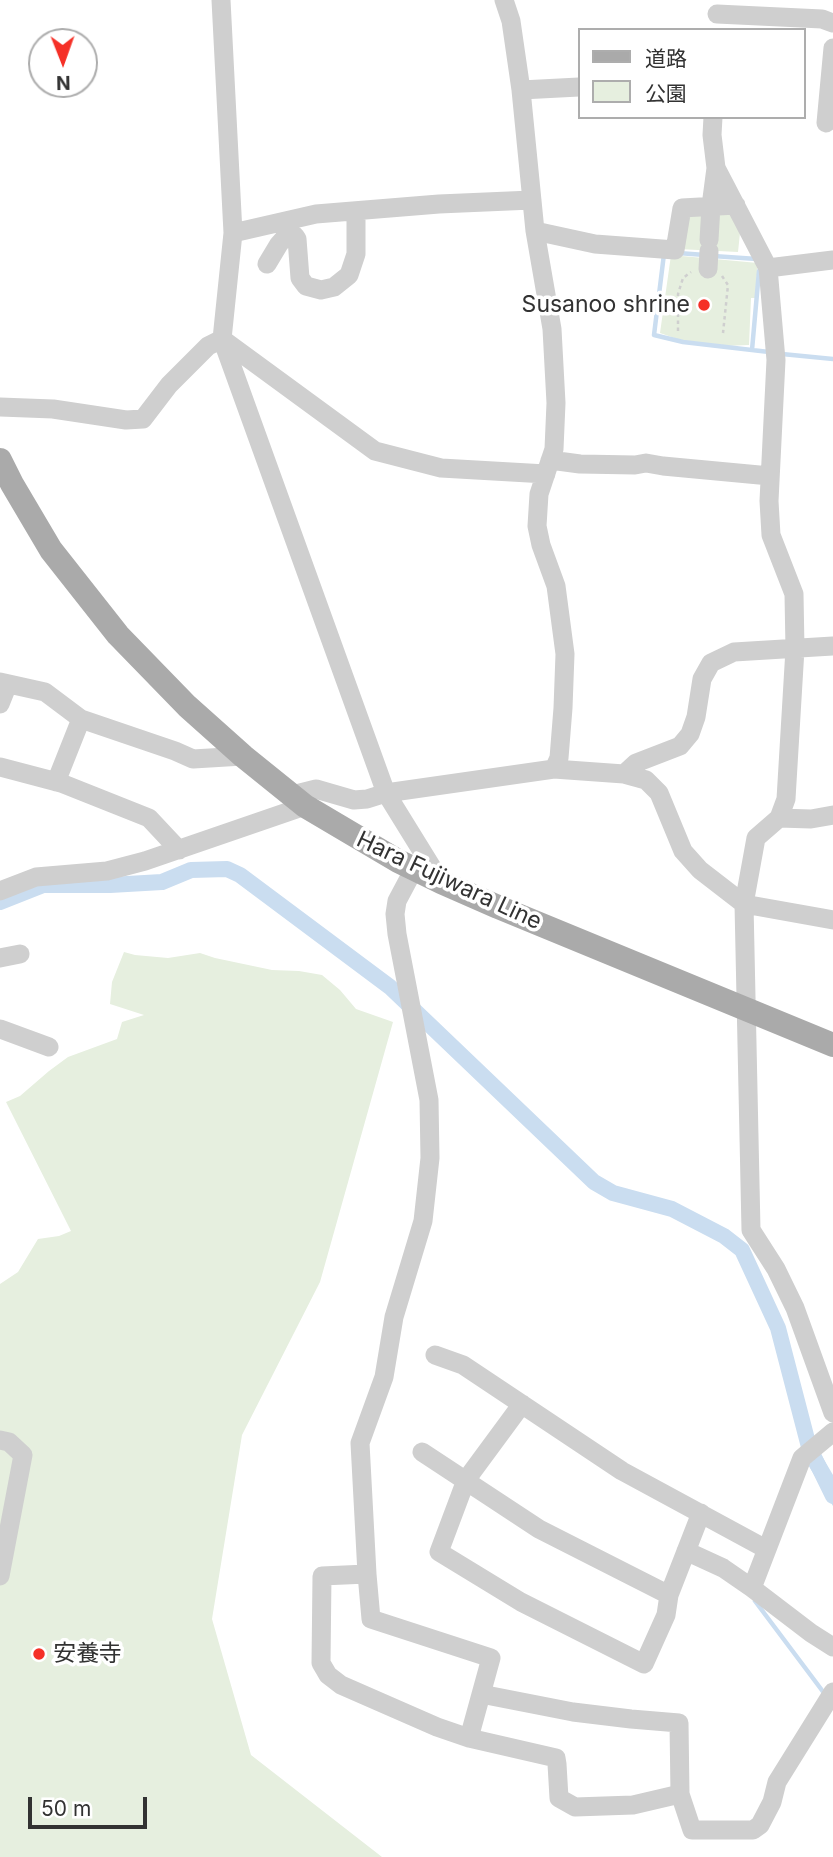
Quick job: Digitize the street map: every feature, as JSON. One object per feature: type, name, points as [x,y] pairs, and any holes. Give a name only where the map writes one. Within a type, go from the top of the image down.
[{"type":"main road","name":"Hara Fujiwara Line","points":[[0,460],[51,550],[118,635],[187,706],[299,801],[355,837],[441,882],[833,1045]]},
{"type":"street","points":[[221,0],[233,233],[222,339],[386,793],[441,882]]},
{"type":"street","points":[[504,0],[511,21],[536,232],[552,328],[556,403],[554,449],[539,494],[537,526],[556,586],[565,654],[559,758],[554,769]]},
{"type":"street","points":[[717,14],[822,19],[833,23]]},
{"type":"street","points":[[826,123],[833,48]]},
{"type":"street","points":[[521,90],[578,87]]},
{"type":"street","points":[[709,254],[716,168],[713,119]]},
{"type":"street","points":[[716,168],[768,268],[776,360],[769,501],[771,535],[794,594],[795,649],[786,799],[779,818],[757,838],[744,904],[751,1230],[776,1269],[795,1308],[833,1413]]},
{"type":"street","points":[[233,233],[316,214],[532,200]]},
{"type":"street","points":[[536,232],[596,244],[675,250],[682,208],[736,205]]},
{"type":"street","points":[[267,264],[288,234],[295,236],[300,278],[306,286],[321,290],[334,287],[349,275],[356,254],[356,211]]},
{"type":"street","points":[[768,268],[833,260]]},
{"type":"street","points":[[222,339],[374,450],[441,468],[646,463],[770,476]]},
{"type":"street","points":[[0,407],[53,409],[126,420],[143,419],[179,375],[208,346],[222,339]]},
{"type":"street","points":[[624,774],[636,763],[680,746],[690,734],[702,679],[711,663],[734,652],[833,646]]},
{"type":"street","points":[[0,704],[4,683],[45,692],[81,719],[193,759],[243,756]]},
{"type":"street","points":[[56,782],[81,719]]},
{"type":"street","points":[[0,767],[56,782],[149,818],[179,850]]},
{"type":"street","points":[[0,891],[36,877],[107,871],[145,861],[299,801],[316,789],[354,800],[367,799],[386,793],[554,769],[624,774],[646,780],[659,793],[683,851],[701,870],[744,904],[833,920]]},
{"type":"street","points":[[779,818],[811,819],[833,815]]},
{"type":"street","points":[[414,869],[397,901],[395,914],[429,1100],[430,1158],[423,1221],[397,1308],[384,1377],[360,1443],[367,1574],[371,1619],[491,1658],[468,1738]]},
{"type":"street","points":[[0,958],[20,954]]},
{"type":"street","points":[[0,1029],[49,1047]]},
{"type":"street","points":[[435,1354],[463,1364],[622,1471],[766,1549]]},
{"type":"street","points":[[522,1404],[466,1480],[439,1552],[521,1602],[644,1664],[666,1615],[669,1595],[701,1513]]},
{"type":"street","points":[[0,1440],[9,1442],[23,1455],[0,1576]]},
{"type":"street","points":[[752,1588],[802,1458],[818,1444]]},
{"type":"street","points":[[422,1452],[539,1528],[669,1595]]},
{"type":"street","points":[[686,1551],[723,1568],[833,1647]]},
{"type":"street","points":[[367,1574],[323,1576],[321,1663],[328,1675],[341,1685],[468,1738],[556,1758],[559,1798],[575,1807],[633,1805],[680,1794]]},
{"type":"street","points":[[481,1694],[573,1712],[679,1723],[680,1794],[692,1830],[753,1830],[760,1825],[772,1802],[778,1782],[833,1692]]},
{"type":"path","points":[[678,331],[678,293],[683,278],[709,254],[728,285],[723,333]]},
{"type":"green space","points":[[729,209],[740,233],[738,252],[678,249],[683,211]]},
{"type":"green space","points":[[671,255],[758,263],[755,298],[751,298],[749,345],[724,346],[683,341],[660,333]]},
{"type":"green space","points":[[124,952],[168,958],[200,953],[272,970],[322,975],[340,990],[356,1009],[393,1022],[320,1282],[242,1435],[212,1619],[251,1755],[382,1857],[0,1857],[0,1284],[18,1272],[38,1239],[71,1231],[6,1102],[20,1096],[68,1057],[117,1039],[122,1022],[144,1015],[110,1004],[112,982]]},
{"type":"water","points":[[819,1451],[833,1475],[833,1506],[807,1463]]},
{"type":"waterway","points":[[678,253],[705,255]]},
{"type":"waterway","points":[[664,254],[654,335],[683,342],[769,352]]},
{"type":"waterway","points":[[713,256],[757,259]]},
{"type":"waterway","points":[[752,350],[759,271]]},
{"type":"waterway","points":[[782,354],[833,359]]},
{"type":"waterway","points":[[0,902],[43,885],[162,882],[191,870],[227,869],[240,875],[390,987],[594,1182],[613,1193],[672,1209],[724,1236],[742,1250],[778,1328],[809,1447],[833,1496]]},
{"type":"waterway","points":[[755,1601],[824,1693]]},
{"type":"place","name":"Susanoo shrine","points":[[704,305]]},
{"type":"place","name":"安養寺","points":[[39,1654]]}]
